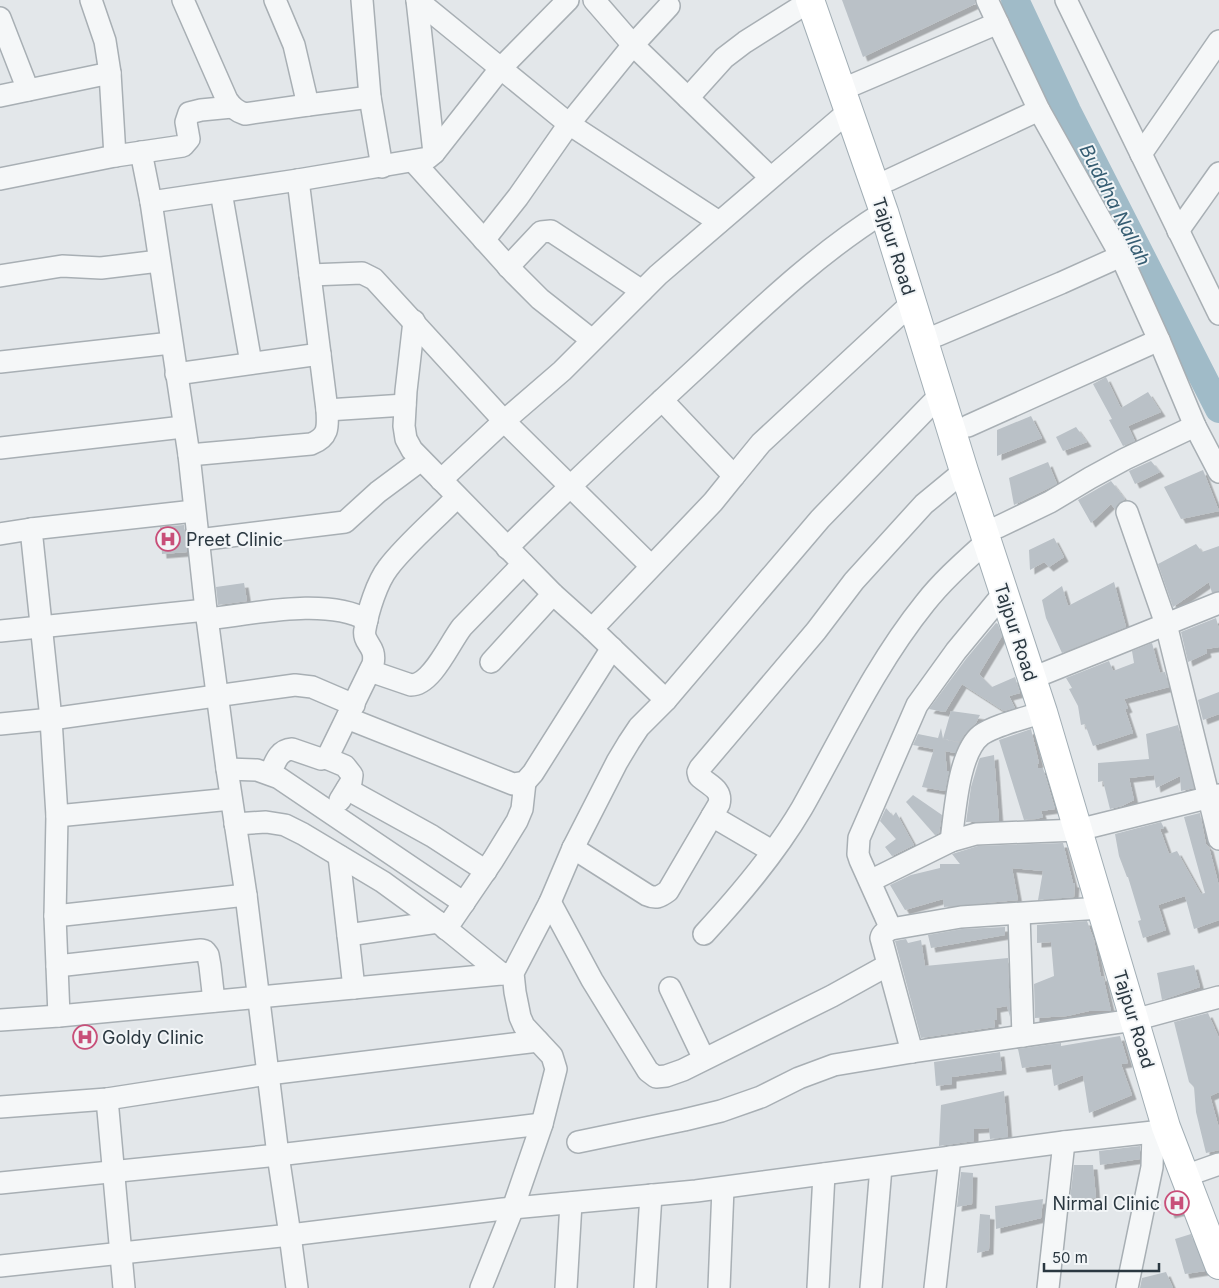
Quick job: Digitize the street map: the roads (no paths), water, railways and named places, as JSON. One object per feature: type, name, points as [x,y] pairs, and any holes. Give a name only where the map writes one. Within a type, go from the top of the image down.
[{"type":"main road","name":"Tajpur Road","points":[[815,0],[855,84],[904,225],[968,426],[1003,594],[1085,828],[1101,908],[1219,1223]]},
{"type":"main road","name":"Tajpur Road","points":[[815,0],[849,110],[913,302],[964,471],[992,534],[1045,673],[1085,828],[1141,1018],[1160,1130],[1201,1171],[1219,1265]]},
{"type":"street","points":[[91,0],[105,41],[110,73],[115,156]]},
{"type":"street","points":[[183,0],[227,100],[238,111],[245,114],[370,97]]},
{"type":"street","points":[[275,0],[294,45],[308,105]]},
{"type":"street","points":[[362,0],[370,97],[382,167]]},
{"type":"street","points":[[417,0],[569,124],[719,222]]},
{"type":"street","points":[[417,0],[434,153]]},
{"type":"street","points":[[151,202],[382,167],[428,158],[434,153],[500,69],[568,0]]},
{"type":"street","points":[[594,0],[633,44],[770,177]]},
{"type":"street","points":[[688,98],[724,58],[745,42],[815,0]]},
{"type":"street","points":[[987,0],[1039,110],[1121,256],[1195,426],[1219,472]]},
{"type":"street","points":[[1066,0],[1219,314]]},
{"type":"street","points":[[484,240],[518,197],[569,124],[633,44],[669,6]]},
{"type":"street","points":[[0,18],[28,90]]},
{"type":"street","points":[[855,84],[998,22]]},
{"type":"street","points":[[1141,154],[1219,41]]},
{"type":"street","points":[[0,96],[110,73]]},
{"type":"street","points":[[0,179],[115,156],[180,147],[186,144],[189,139],[187,116],[192,111],[232,107]]},
{"type":"street","points":[[441,480],[504,421],[562,371],[658,274],[849,110]]},
{"type":"street","points":[[889,180],[1039,110]]},
{"type":"street","points":[[141,152],[151,202],[183,427],[189,455],[206,615],[246,895],[296,1288]]},
{"type":"street","points":[[413,162],[508,267],[540,299],[592,340]]},
{"type":"street","points":[[1178,231],[1219,173]]},
{"type":"street","points":[[189,455],[311,444],[319,441],[326,434],[327,410],[298,180]]},
{"type":"street","points":[[221,192],[251,363]]},
{"type":"street","points":[[507,548],[570,485],[745,322],[825,254],[858,228],[884,212]]},
{"type":"street","points":[[508,267],[541,232],[551,231],[642,291]]},
{"type":"street","points":[[938,335],[1061,284],[1121,256]]},
{"type":"street","points":[[0,276],[62,266],[100,268],[159,261]]},
{"type":"street","points":[[310,275],[362,273],[374,279],[504,421],[650,566]]},
{"type":"street","points":[[592,629],[713,502],[761,442],[913,302]]},
{"type":"street","points":[[414,321],[404,426],[406,439],[412,450],[553,594],[666,700]]},
{"type":"street","points":[[968,426],[1159,340]]},
{"type":"street","points":[[0,362],[171,342]]},
{"type":"street","points":[[176,374],[320,354]]},
{"type":"street","points":[[507,974],[550,902],[573,848],[629,742],[648,716],[666,700],[820,519],[941,394]]},
{"type":"street","points":[[662,400],[734,476]]},
{"type":"street","points":[[327,410],[405,405]]},
{"type":"street","points":[[704,934],[739,896],[772,851],[801,808],[841,735],[902,634],[947,577],[992,534],[1124,459],[1195,426]]},
{"type":"street","points":[[0,448],[183,427]]},
{"type":"street","points":[[198,540],[345,522],[378,492],[421,460]]},
{"type":"street","points":[[573,848],[628,885],[652,898],[668,891],[719,804],[720,795],[699,776],[700,768],[816,631],[854,581],[924,504],[964,471]]},
{"type":"street","points":[[326,758],[370,671],[375,657],[372,647],[365,638],[367,620],[379,585],[387,569],[457,497]]},
{"type":"street","points":[[0,534],[194,511]]},
{"type":"street","points":[[1127,512],[1166,624],[1214,797],[1219,839]]},
{"type":"street","points":[[31,529],[51,719],[57,816],[55,916],[59,1016]]},
{"type":"street","points":[[370,671],[411,685],[425,680],[462,627],[523,564]]},
{"type":"street","points":[[491,662],[553,594]]},
{"type":"street","points":[[891,929],[858,854],[859,838],[917,705],[956,651],[1003,594]]},
{"type":"street","points":[[1045,673],[1219,603]]},
{"type":"street","points":[[0,631],[318,608],[352,613],[367,620]]},
{"type":"street","points":[[0,724],[51,719],[302,684],[312,687],[350,712],[452,759],[501,780],[513,784],[521,784],[533,773],[612,648]]},
{"type":"street","points":[[951,841],[961,771],[972,747],[980,736],[990,730],[1043,712]]},
{"type":"street","points":[[270,774],[277,758],[288,749],[315,758],[326,758],[345,766],[349,770],[352,779],[332,813]]},
{"type":"street","points":[[227,769],[257,770],[286,782],[464,903]]},
{"type":"street","points":[[348,934],[442,926],[464,903],[517,821],[522,809],[525,782]]},
{"type":"street","points":[[347,789],[432,836],[486,871]]},
{"type":"street","points":[[870,881],[951,841],[976,834],[1085,828],[1214,797]]},
{"type":"street","points":[[57,816],[231,799]]},
{"type":"street","points":[[712,816],[772,851]]},
{"type":"street","points":[[235,824],[266,822],[285,825],[382,882],[507,974],[515,992],[520,1018],[524,1026],[552,1056],[556,1069],[542,1124],[513,1208],[479,1288]]},
{"type":"street","points":[[339,856],[354,988]]},
{"type":"street","points":[[55,916],[246,895]]},
{"type":"street","points":[[550,902],[592,980],[648,1071],[652,1075],[660,1077],[704,1059],[832,996],[888,965]]},
{"type":"street","points":[[912,1052],[881,936],[891,929],[961,917],[1101,908]]},
{"type":"street","points":[[1019,914],[1023,1036]]},
{"type":"street","points":[[57,966],[205,951],[209,959],[214,1001]]},
{"type":"street","points":[[0,1020],[507,974]]},
{"type":"street","points":[[670,988],[704,1059]]},
{"type":"street","points":[[578,1142],[721,1111],[761,1097],[799,1078],[834,1065],[1141,1018],[1219,997]]},
{"type":"street","points":[[0,1107],[107,1099],[268,1074],[538,1041]]},
{"type":"street","points":[[107,1099],[115,1171],[124,1288]]},
{"type":"street","points":[[0,1183],[278,1156],[542,1124]]},
{"type":"street","points":[[0,1266],[290,1235],[513,1208],[723,1188],[1160,1130],[1127,1288]]},
{"type":"street","points":[[1048,1288],[1064,1142]]},
{"type":"street","points":[[935,1288],[950,1157]]},
{"type":"street","points":[[871,1288],[881,1167]]},
{"type":"street","points":[[818,1288],[824,1174]]},
{"type":"street","points":[[719,1288],[723,1188]]},
{"type":"street","points":[[645,1288],[651,1196]]},
{"type":"street","points":[[566,1288],[571,1203]]},
{"type":"waterway","name":"Buddha Nallah","points":[[1015,0],[1067,111],[1219,409]]},
{"type":"place","name":"Preet Clinic","points":[[168,539]]},
{"type":"place","name":"Goldy Clinic","points":[[85,1037]]},
{"type":"place","name":"Nirmal Clinic","points":[[1177,1203]]}]
